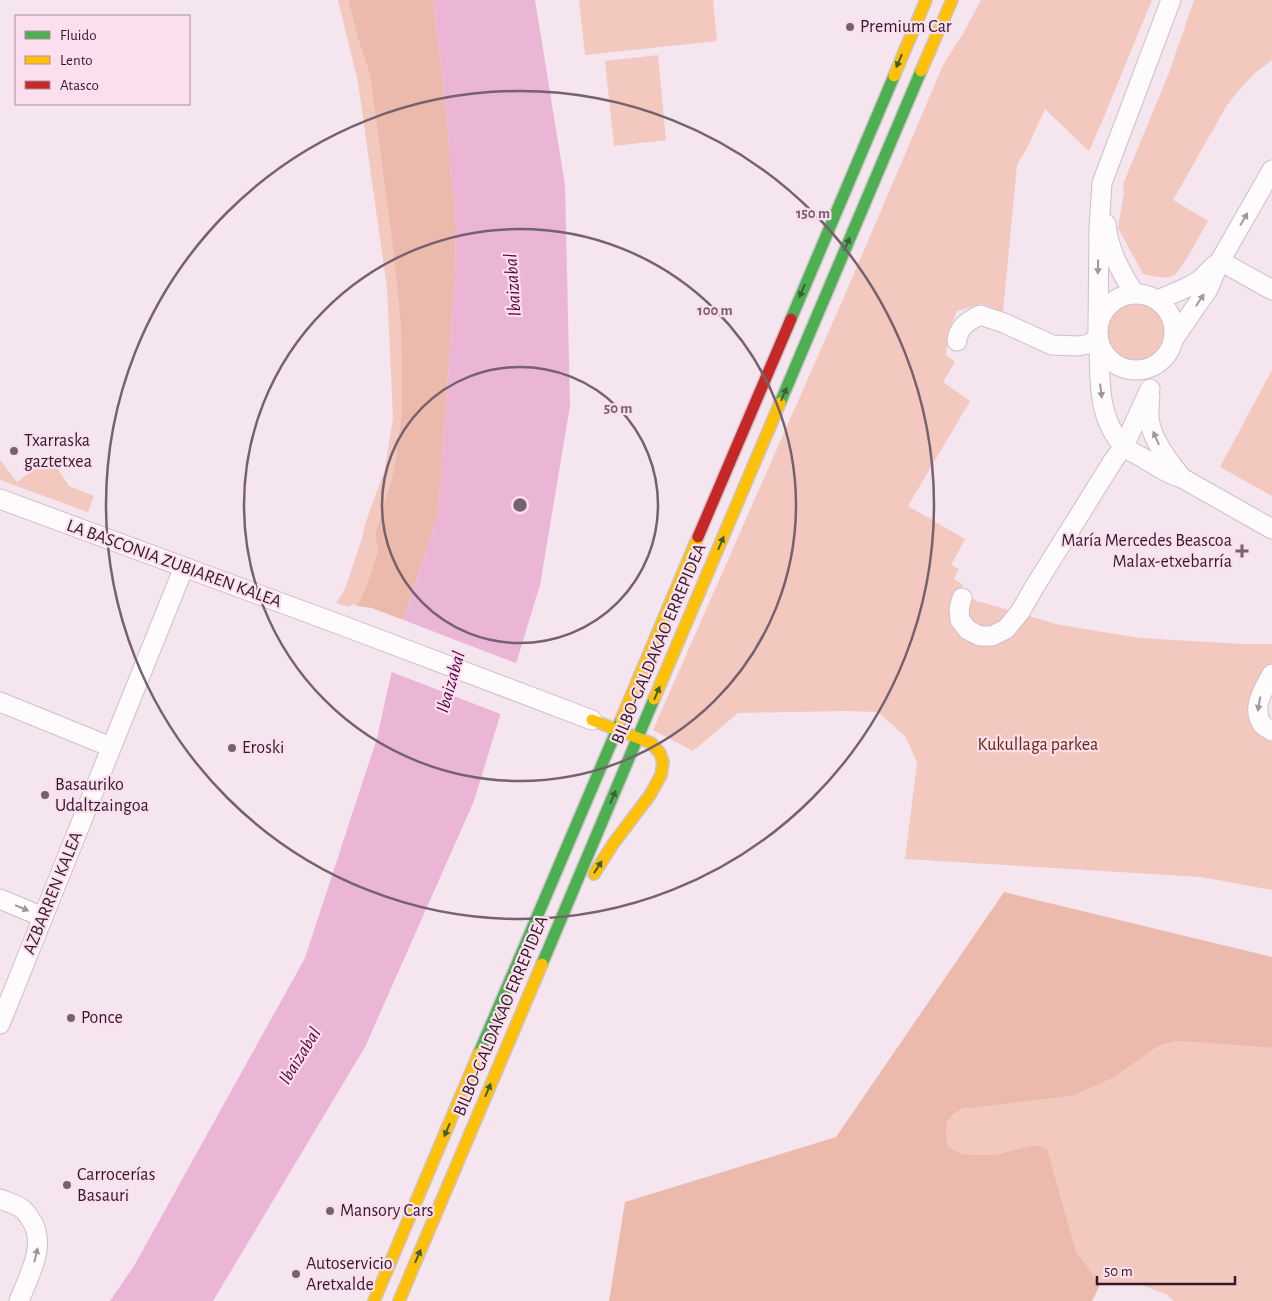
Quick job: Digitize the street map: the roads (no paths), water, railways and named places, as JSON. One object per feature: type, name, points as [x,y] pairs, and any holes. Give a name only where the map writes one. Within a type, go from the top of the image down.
[{"type":"highway","name":"BILBO-GALDAKAO ERREPIDEA","points":[[374,1301],[926,0]]},
{"type":"highway","name":"BILBO-GALDAKAO ERREPIDEA","points":[[399,1301],[952,0]]},
{"type":"highway","points":[[714,473],[738,444]]},
{"type":"highway","points":[[532,986],[591,878],[652,791],[662,772],[664,763],[658,747],[616,729],[599,715]]},
{"type":"street","points":[[1171,0],[1102,183],[1098,237],[1098,336],[1100,388],[1103,407],[1114,433],[1124,446],[1170,474],[1182,478],[1272,529]]},
{"type":"street","points":[[1175,337],[1175,326],[1172,316],[1166,307],[1158,300],[1147,295],[1134,293],[1114,300],[1101,318],[1098,336],[1104,352],[1111,361],[1120,367],[1142,370],[1153,367],[1162,361],[1168,354],[1175,337],[1208,289],[1220,261],[1272,170]]},
{"type":"street","points":[[1102,183],[1106,233],[1121,272],[1134,293]]},
{"type":"street","points":[[1220,261],[1272,290]]},
{"type":"street","points":[[1158,300],[1200,280],[1220,261]]},
{"type":"street","points":[[957,341],[958,333],[968,321],[980,315],[1004,323],[1052,345],[1077,346],[1089,344],[1098,336]]},
{"type":"street","points":[[962,598],[959,609],[960,620],[968,630],[980,636],[992,636],[1006,629],[1020,612],[1113,460],[1124,446],[1162,361]]},
{"type":"street","points":[[1150,389],[1150,423],[1155,438],[1164,455],[1182,478]]},
{"type":"street","name":"LA BASCONIA ZUBIAREN KALEA","points":[[0,499],[349,628],[599,715]]},
{"type":"street","name":"AZBARREN KALEA","points":[[0,1024],[184,567]]},
{"type":"street","points":[[1272,674],[1260,696],[1257,710],[1262,724],[1272,731]]},
{"type":"street","points":[[0,702],[112,747]]},
{"type":"street","points":[[0,899],[43,917]]},
{"type":"street","points":[[0,1199],[22,1209],[32,1221],[37,1232],[38,1249],[19,1301]]},
{"type":"water","name":"Ibaizabal","points":[[433,0],[535,0],[565,185],[570,406],[540,585],[474,801],[365,1047],[213,1301],[110,1301],[134,1266],[305,958],[377,738],[403,620],[437,517],[455,278],[456,224],[445,98]]},
{"type":"place","name":"Premium Car","points":[[850,27]]},
{"type":"place","name":"Txarraska gaztetxea","points":[[14,451]]},
{"type":"place","name":"María Mercedes Beascoa Malax-etxebarría","points":[[1242,551]]},
{"type":"place","name":"Eroski","points":[[232,748]]},
{"type":"place","name":"Basauriko Udaltzaingoa","points":[[45,795]]},
{"type":"place","name":"Ponce","points":[[71,1018]]},
{"type":"place","name":"Carrocerías Basauri","points":[[67,1185]]},
{"type":"place","name":"Mansory Cars","points":[[330,1211]]},
{"type":"place","name":"Autoservicio Aretxalde","points":[[296,1274]]},
{"type":"park label","name":"Kukullaga parkea","points":[[1038,745]]}]
